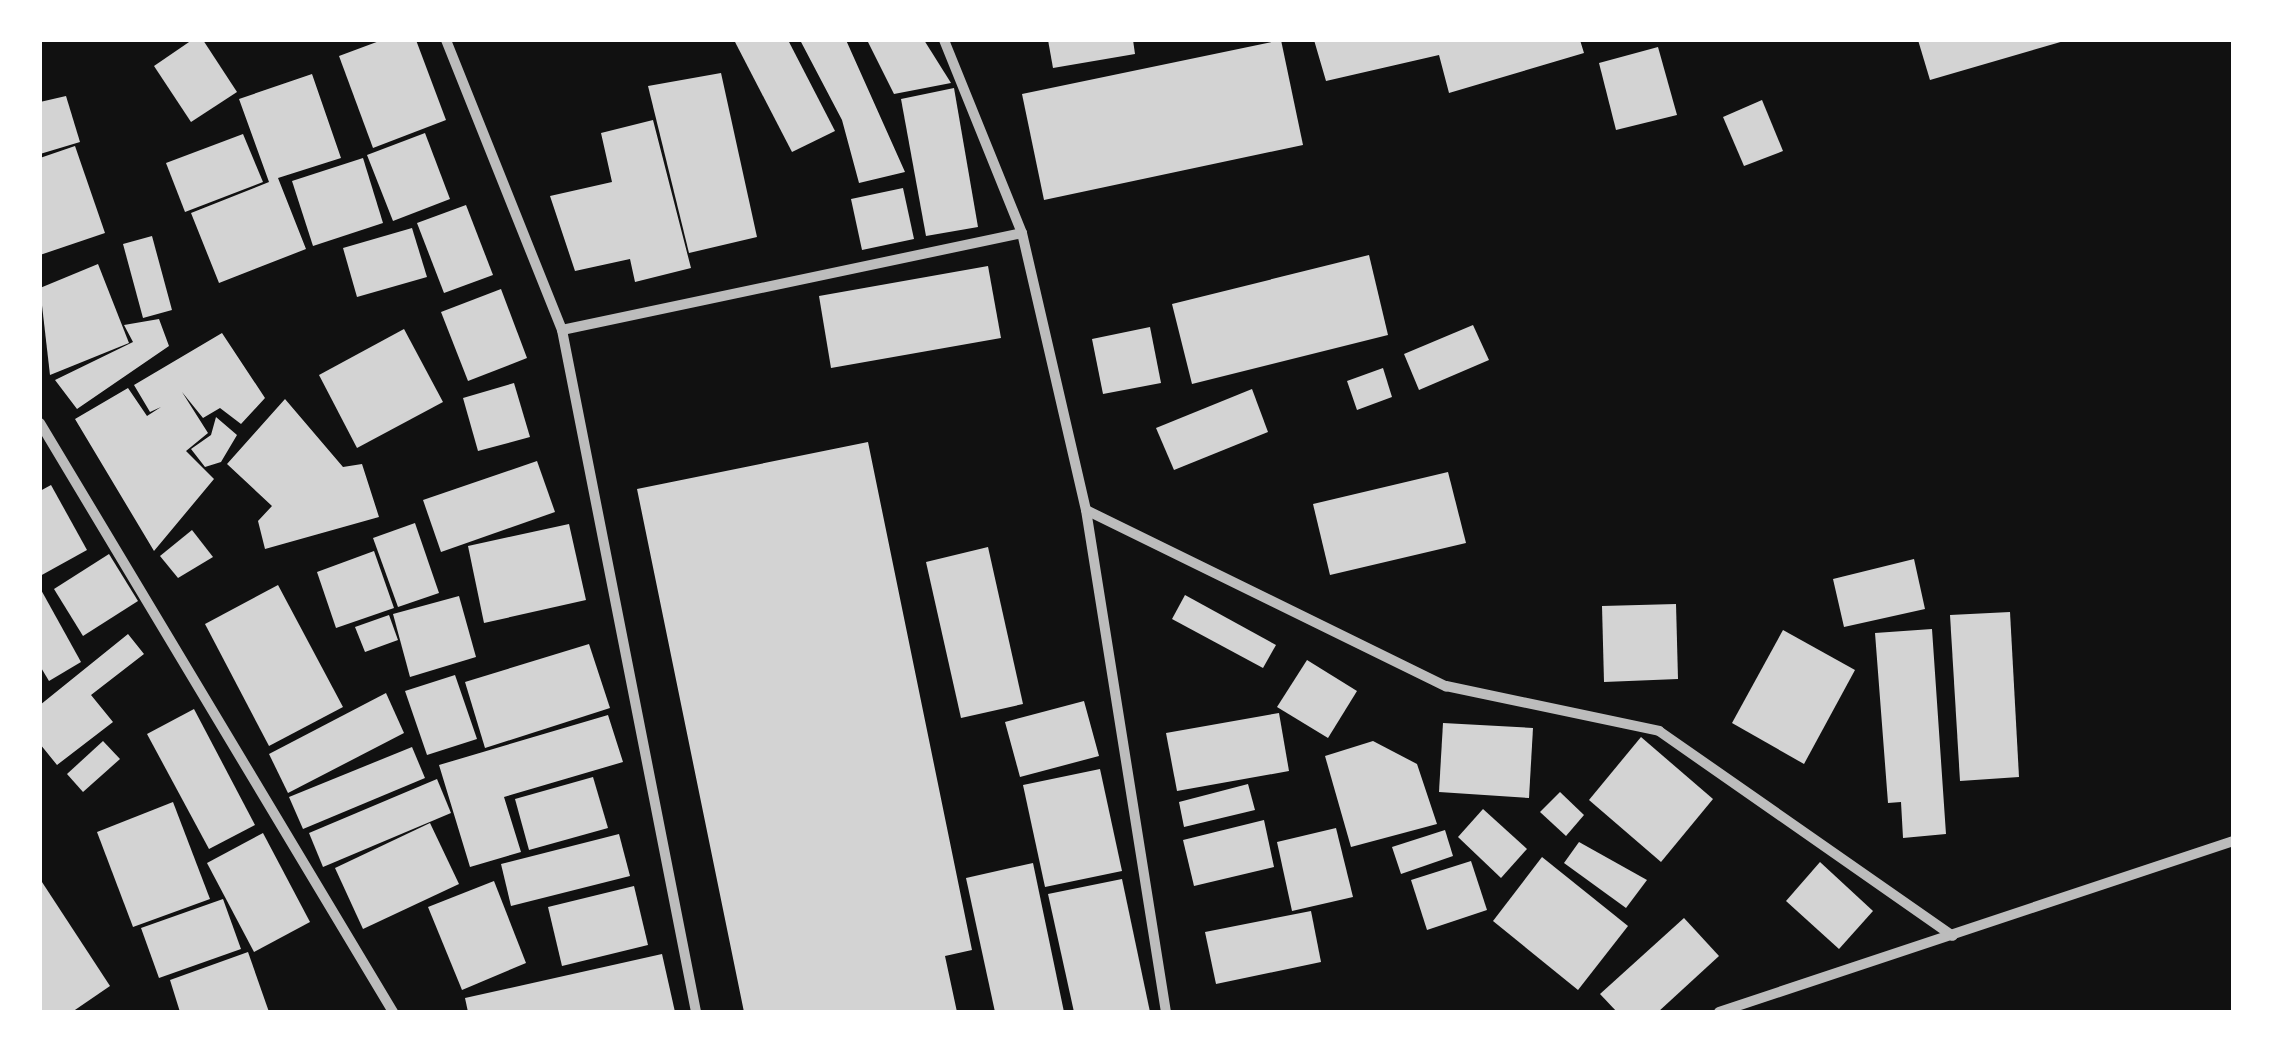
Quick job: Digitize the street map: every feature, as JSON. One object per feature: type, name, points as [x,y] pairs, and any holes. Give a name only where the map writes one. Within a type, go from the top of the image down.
[{"type":"street","points":[[446,40],[562,330],[696,1012]]},
{"type":"street","points":[[944,40],[1022,232],[1086,510],[1166,1012]]},
{"type":"street","points":[[562,330],[1022,232]]},
{"type":"street","points":[[40,423],[394,1012]]},
{"type":"street","points":[[1086,510],[1446,686],[1659,731],[1953,936]]},
{"type":"street","points":[[1719,1012],[2233,841]]},
{"type":"building","points":[[192,40],[203,40],[237,92],[191,122],[154,66]]},
{"type":"building","points":[[382,40],[416,40],[446,120],[373,148],[339,56]]},
{"type":"building","points":[[734,40],[788,40],[835,131],[792,152]]},
{"type":"building","points":[[800,40],[846,40],[905,172],[859,183],[842,120]]},
{"type":"building","points":[[867,40],[924,40],[951,83],[894,94]]},
{"type":"building","points":[[1048,40],[1133,40],[1135,54],[1053,68]]},
{"type":"building","points":[[1281,40],[1303,145],[1044,200],[1022,94]]},
{"type":"building","points":[[1314,40],[1580,40],[1584,53],[1449,93],[1439,55],[1326,81]]},
{"type":"building","points":[[1918,40],[2064,40],[2064,41],[1930,80]]},
{"type":"building","points":[[1658,47],[1677,115],[1616,130],[1599,63]]},
{"type":"building","points":[[721,73],[757,237],[689,253],[648,86]]},
{"type":"building","points":[[312,74],[341,158],[278,178],[306,249],[219,283],[191,213],[269,182],[239,99]]},
{"type":"building","points":[[954,88],[978,227],[926,236],[901,99]]},
{"type":"building","points":[[66,96],[80,142],[40,154],[40,102]]},
{"type":"building","points":[[1762,100],[1783,151],[1744,166],[1723,117]]},
{"type":"building","points":[[653,120],[691,268],[635,282],[630,259],[575,271],[550,196],[612,182],[601,133]]},
{"type":"building","points":[[425,133],[450,199],[393,221],[367,155]]},
{"type":"building","points":[[243,134],[263,182],[185,212],[166,163]]},
{"type":"building","points":[[75,146],[105,233],[40,255],[40,158]]},
{"type":"building","points":[[363,158],[383,223],[313,246],[292,181]]},
{"type":"building","points":[[903,188],[914,239],[862,250],[851,199]]},
{"type":"building","points":[[466,205],[493,275],[444,293],[417,223]]},
{"type":"building","points":[[412,228],[427,277],[357,297],[343,248]]},
{"type":"building","points":[[152,236],[172,310],[143,318],[123,244]]},
{"type":"building","points":[[1369,255],[1388,335],[1192,384],[1172,304]]},
{"type":"building","points":[[98,264],[129,343],[50,375],[40,288]]},
{"type":"building","points":[[988,266],[1001,338],[831,368],[819,296]]},
{"type":"building","points":[[501,289],[527,358],[468,381],[441,312]]},
{"type":"building","points":[[159,319],[169,346],[77,409],[55,380],[133,342],[124,325]]},
{"type":"building","points":[[1473,325],[1489,360],[1419,390],[1404,354]]},
{"type":"building","points":[[1150,327],[1161,383],[1103,394],[1092,339]]},
{"type":"building","points":[[404,329],[443,402],[357,448],[319,375]]},
{"type":"building","points":[[222,333],[265,398],[241,424],[220,408],[203,418],[182,392],[208,433],[186,451],[214,479],[154,551],[75,419],[128,388],[147,416],[161,407],[150,412],[134,385]]},
{"type":"building","points":[[1383,368],[1392,397],[1357,410],[1347,381]]},
{"type":"building","points":[[514,383],[530,437],[478,451],[463,398]]},
{"type":"building","points":[[1252,389],[1268,432],[1174,470],[1156,428]]},
{"type":"building","points":[[285,399],[343,467],[362,464],[379,517],[265,549],[258,521],[272,506],[227,464]]},
{"type":"building","points":[[216,417],[237,435],[221,462],[205,467],[191,449],[211,435]]},
{"type":"building","points":[[868,442],[972,950],[945,956],[957,1012],[744,1012],[637,489]]},
{"type":"building","points":[[537,461],[555,512],[441,552],[423,500]]},
{"type":"building","points":[[1448,472],[1466,543],[1330,575],[1313,504]]},
{"type":"building","points":[[51,485],[87,550],[40,576],[40,491]]},
{"type":"building","points":[[415,523],[439,593],[398,607],[373,538]]},
{"type":"building","points":[[569,524],[586,600],[484,623],[468,546]]},
{"type":"building","points":[[192,530],[213,557],[178,578],[160,556]]},
{"type":"building","points":[[988,547],[1023,704],[961,718],[926,562]]},
{"type":"building","points":[[374,551],[394,608],[336,628],[317,572]]},
{"type":"building","points":[[109,554],[138,601],[83,636],[54,589]]},
{"type":"building","points":[[1914,559],[1925,609],[1844,627],[1833,579]]},
{"type":"building","points":[[278,585],[343,707],[269,746],[205,624]]},
{"type":"building","points":[[40,588],[81,662],[49,681],[40,666]]},
{"type":"building","points":[[1185,595],[1276,645],[1263,668],[1172,619]]},
{"type":"building","points":[[459,596],[476,657],[410,677],[393,614]]},
{"type":"building","points":[[1676,604],[1678,679],[1604,682],[1602,606]]},
{"type":"building","points":[[2010,612],[2019,777],[1960,781],[1950,615]]},
{"type":"building","points":[[389,615],[398,640],[365,652],[355,627]]},
{"type":"building","points":[[1932,629],[1946,834],[1903,838],[1901,802],[1888,803],[1875,633]]},
{"type":"building","points":[[1783,630],[1855,670],[1804,764],[1732,723]]},
{"type":"building","points":[[128,634],[144,654],[91,695],[113,722],[57,765],[40,744],[40,705]]},
{"type":"building","points":[[589,644],[610,708],[485,748],[465,682]]},
{"type":"building","points":[[1307,660],[1357,691],[1328,738],[1277,707]]},
{"type":"building","points":[[455,675],[477,739],[427,755],[405,691]]},
{"type":"building","points":[[386,693],[404,733],[288,793],[269,754]]},
{"type":"building","points":[[1084,701],[1099,756],[1020,777],[1005,722]]},
{"type":"building","points":[[194,709],[255,825],[209,849],[147,734]]},
{"type":"building","points":[[1279,713],[1289,771],[1177,791],[1166,733]]},
{"type":"building","points":[[608,715],[623,762],[504,797],[521,852],[470,867],[439,765]]},
{"type":"building","points":[[1443,723],[1533,728],[1529,798],[1439,792]]},
{"type":"building","points":[[1641,737],[1713,799],[1661,862],[1589,800]]},
{"type":"building","points":[[103,741],[120,759],[83,792],[67,774]]},
{"type":"building","points":[[1373,741],[1417,764],[1437,824],[1351,847],[1325,756]]},
{"type":"building","points":[[412,747],[425,778],[303,829],[289,797]]},
{"type":"building","points":[[1100,769],[1122,871],[1045,887],[1023,785]]},
{"type":"building","points":[[593,777],[608,828],[529,850],[515,799]]},
{"type":"building","points":[[437,779],[451,813],[323,867],[309,833]]},
{"type":"building","points":[[1248,784],[1255,810],[1184,827],[1179,802]]},
{"type":"building","points":[[1560,792],[1584,815],[1566,836],[1540,812]]},
{"type":"building","points":[[173,802],[210,899],[133,927],[97,832]]},
{"type":"building","points":[[1483,809],[1527,849],[1501,878],[1458,837]]},
{"type":"building","points":[[1264,820],[1274,867],[1194,886],[1183,840]]},
{"type":"building","points":[[430,823],[459,884],[363,929],[335,868]]},
{"type":"building","points":[[1336,828],[1353,897],[1292,911],[1277,842]]},
{"type":"building","points":[[1445,830],[1453,856],[1401,874],[1392,847]]},
{"type":"building","points":[[263,833],[310,922],[254,952],[207,863]]},
{"type":"building","points":[[619,834],[630,876],[511,906],[501,864]]},
{"type":"building","points":[[1579,842],[1647,880],[1626,908],[1564,863]]},
{"type":"building","points":[[1542,857],[1628,926],[1578,990],[1493,921]]},
{"type":"building","points":[[1471,861],[1487,910],[1427,930],[1411,880]]},
{"type":"building","points":[[1820,862],[1873,911],[1839,949],[1786,901]]},
{"type":"building","points":[[1033,863],[1064,1012],[995,1012],[966,878]]},
{"type":"building","points":[[40,879],[110,986],[72,1012],[40,1012]]},
{"type":"building","points":[[1122,879],[1150,1012],[1074,1012],[1048,894]]},
{"type":"building","points":[[494,881],[526,963],[462,990],[428,907]]},
{"type":"building","points":[[634,886],[648,945],[562,966],[548,907]]},
{"type":"building","points":[[223,899],[241,949],[159,978],[141,928]]},
{"type":"building","points":[[1311,911],[1321,962],[1216,984],[1205,932]]},
{"type":"building","points":[[1684,918],[1719,956],[1658,1012],[1617,1012],[1600,994]]},
{"type":"building","points":[[248,952],[269,1012],[180,1012],[170,980]]},
{"type":"building","points":[[662,954],[675,1012],[468,1012],[465,998]]}]
